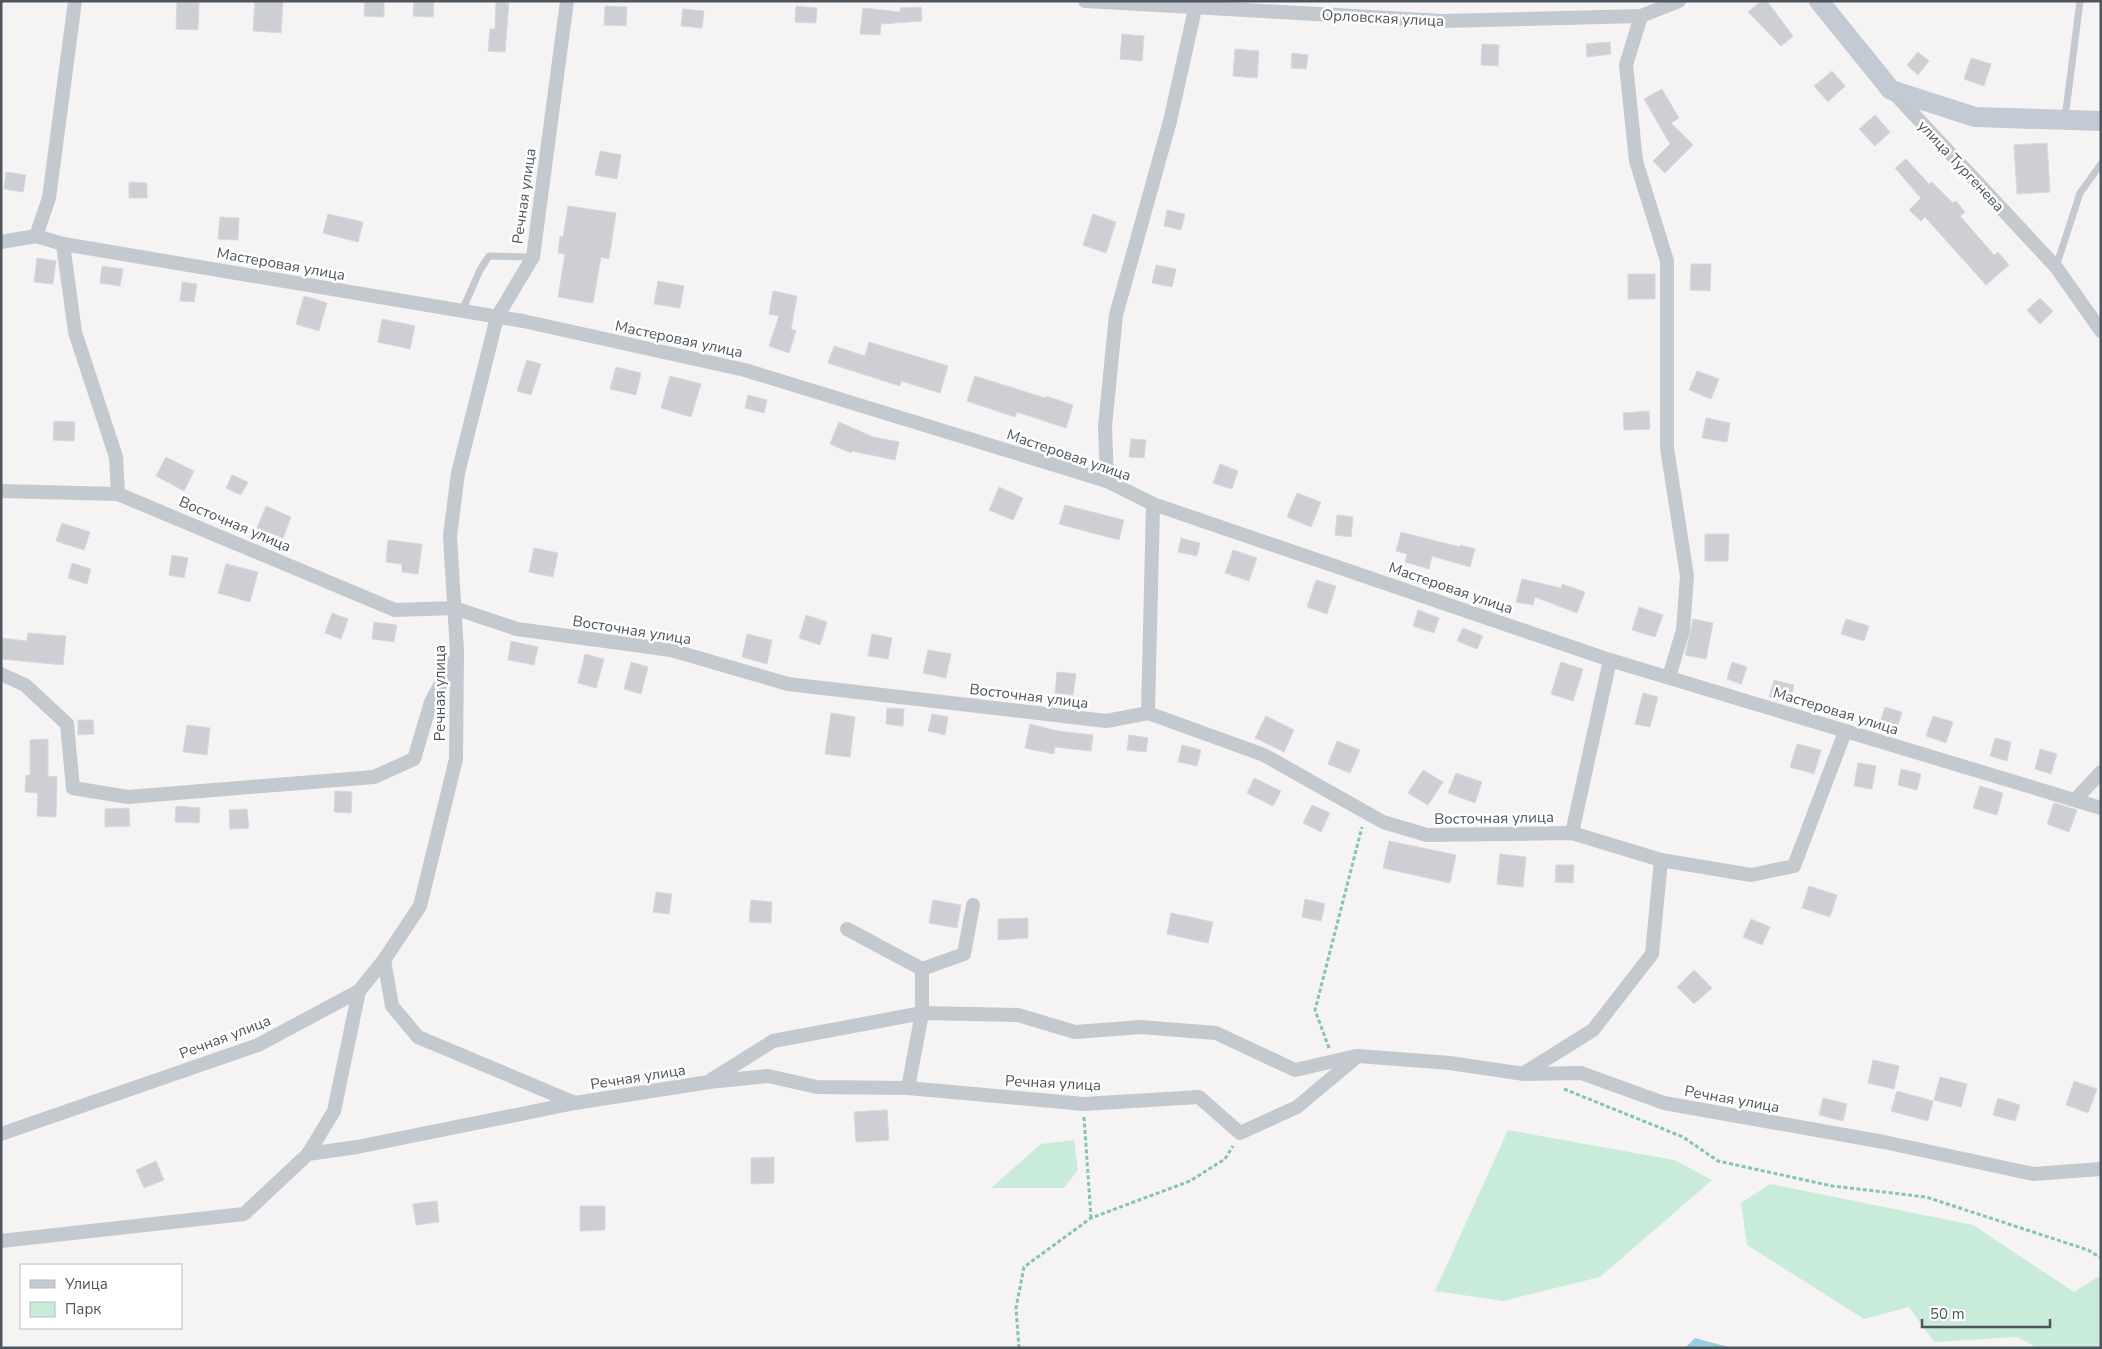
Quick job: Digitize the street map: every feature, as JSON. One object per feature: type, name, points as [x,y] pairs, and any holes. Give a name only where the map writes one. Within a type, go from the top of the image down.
[{"type":"main road","name":"улица Тургенева","points":[[1819,1],[1891,90]]},
{"type":"main road","points":[[1891,90],[1975,117],[2101,121]]},
{"type":"street","points":[[36,236],[49,198],[75,1]]},
{"type":"street","name":"Речная улица","points":[[1,1134],[258,1045],[359,991],[384,960],[420,906],[456,759],[457,652],[450,536],[458,473],[497,317],[533,257],[567,1]]},
{"type":"street","name":"Орловская улица","points":[[1085,1],[1164,4],[1195,9],[1442,22],[1640,16],[1679,1]]},
{"type":"street","points":[[1107,482],[1105,426],[1116,315],[1170,121],[1195,9]]},
{"type":"street","points":[[1640,16],[1626,65],[1636,161],[1667,260],[1667,448],[1687,576],[1683,630],[1670,677]]},
{"type":"street","name":"улица Тургенева","points":[[1891,90],[2056,267],[2101,331]]},
{"type":"street","name":"Мастеровая улица","points":[[1,242],[36,236],[63,244],[497,317],[745,370],[1107,482],[1153,504],[1610,660],[2101,808]]},
{"type":"street","points":[[1,491],[118,494],[116,457],[75,332],[63,244]]},
{"type":"street","name":"Восточная улица","points":[[118,494],[395,610],[454,608],[517,629],[672,650],[788,684],[1106,721],[1148,713],[1264,754],[1383,822],[1427,835],[1572,834],[1661,860],[1751,875],[1794,866],[1845,732]]},
{"type":"street","points":[[1148,713],[1153,504]]},
{"type":"street","points":[[1,674],[25,685],[67,724],[73,788],[128,797],[374,777],[414,759],[431,702],[457,652]]},
{"type":"street","points":[[1572,834],[1610,660]]},
{"type":"street","points":[[2076,799],[2101,772]]},
{"type":"street","points":[[1524,1074],[1593,1030],[1652,954],[1661,860]]},
{"type":"street","points":[[847,928],[922,969],[964,954],[973,905]]},
{"type":"street","points":[[384,960],[392,1006],[418,1038],[575,1103]]},
{"type":"street","points":[[908,1088],[922,1013],[922,969]]},
{"type":"street","points":[[1,1241],[244,1214],[308,1154],[334,1111],[359,991]]},
{"type":"street","name":"Речная улица","points":[[708,1082],[773,1041],[922,1013],[1018,1015],[1075,1032],[1141,1027],[1216,1033],[1295,1070],[1358,1056],[1450,1063],[1524,1074],[1582,1073],[1664,1103],[1884,1142],[2033,1174],[2101,1169]]},
{"type":"street","points":[[1240,1134],[1297,1107],[1358,1056]]},
{"type":"street","name":"Речная улица","points":[[308,1154],[358,1147],[575,1103],[708,1082],[768,1076],[817,1087],[908,1088],[1084,1104],[1199,1097],[1240,1134]]},
{"type":"lane","points":[[2065,121],[2080,1]]},
{"type":"lane","points":[[2056,267],[2080,192],[2101,164]]},
{"type":"lane","points":[[462,311],[480,270],[489,256],[533,257]]},
{"type":"path","points":[[1334,1061],[1316,1010],[1366,812]]},
{"type":"path","points":[[1559,1088],[1683,1137],[1718,1161],[1832,1186],[1926,1197],[2088,1250],[2101,1258]]},
{"type":"path","points":[[1084,1104],[1091,1218]]},
{"type":"path","points":[[1019,1348],[1016,1308],[1024,1267],[1091,1218],[1190,1181],[1225,1159],[1240,1134]]},
{"type":"green space","points":[[1508,1130],[1674,1160],[1712,1180],[1600,1277],[1503,1301],[1435,1291]]},
{"type":"green space","points":[[1074,1140],[1078,1170],[1064,1188],[991,1188],[1041,1144]]},
{"type":"green space","points":[[1770,1184],[1973,1225],[2074,1292],[2101,1275],[2101,1348],[2037,1348],[2018,1337],[1934,1342],[1909,1307],[1864,1319],[1747,1245],[1741,1203]]},
{"type":"water","points":[[1695,1338],[1732,1348],[1685,1348]]},
{"type":"building","points":[[255,1],[283,1],[281,33],[253,31]]},
{"type":"building","points":[[365,1],[384,1],[384,17],[364,16]]},
{"type":"building","points":[[414,1],[434,2],[433,17],[413,16]]},
{"type":"building","points":[[1761,1],[1767,1],[1793,36],[1781,46],[1748,12]]},
{"type":"building","points":[[177,2],[199,3],[198,30],[176,29]]},
{"type":"building","points":[[496,2],[509,3],[505,52],[488,51],[490,29],[495,29]]},
{"type":"building","points":[[605,6],[627,7],[626,26],[604,25]]},
{"type":"building","points":[[796,6],[817,8],[816,23],[795,22]]},
{"type":"building","points":[[921,7],[922,21],[881,24],[880,35],[860,34],[863,8],[900,12],[900,8]]},
{"type":"building","points":[[683,9],[704,11],[702,28],[681,26]]},
{"type":"building","points":[[1122,34],[1144,36],[1142,61],[1120,59]]},
{"type":"building","points":[[1610,42],[1611,54],[1587,57],[1586,44]]},
{"type":"building","points":[[1482,44],[1499,45],[1498,66],[1481,65]]},
{"type":"building","points":[[1235,49],[1259,51],[1257,78],[1233,76]]},
{"type":"building","points":[[1918,52],[1929,61],[1918,75],[1907,65]]},
{"type":"building","points":[[1292,53],[1308,55],[1306,69],[1291,68]]},
{"type":"building","points":[[1971,58],[1991,64],[1984,86],[1964,79]]},
{"type":"building","points":[[1832,71],[1845,86],[1828,102],[1814,86]]},
{"type":"building","points":[[1662,89],[1679,118],[1671,123],[1693,145],[1665,173],[1653,161],[1670,144],[1644,99]]},
{"type":"building","points":[[1875,115],[1890,132],[1875,146],[1859,129]]},
{"type":"building","points":[[2047,143],[2050,192],[2017,194],[2014,145]]},
{"type":"building","points":[[600,151],[621,155],[617,179],[595,175]]},
{"type":"building","points":[[1906,159],[1929,184],[1932,182],[1953,203],[1956,201],[1965,212],[1960,216],[1994,255],[1998,252],[2009,265],[1986,285],[1925,217],[1921,221],[1909,210],[1921,198],[1895,168]]},
{"type":"building","points":[[6,172],[26,175],[23,192],[4,189]]},
{"type":"building","points":[[129,182],[147,183],[147,198],[129,198]]},
{"type":"building","points":[[568,206],[616,213],[609,259],[601,257],[593,303],[558,297],[565,254],[558,253],[560,236],[563,237]]},
{"type":"building","points":[[1167,210],[1185,214],[1181,230],[1164,226]]},
{"type":"building","points":[[328,214],[363,222],[358,242],[323,233]]},
{"type":"building","points":[[1093,214],[1116,222],[1106,253],[1083,245]]},
{"type":"building","points":[[220,217],[239,218],[238,240],[218,239]]},
{"type":"building","points":[[37,258],[56,261],[53,284],[34,282]]},
{"type":"building","points":[[1691,264],[1711,264],[1710,291],[1690,290]]},
{"type":"building","points":[[1156,265],[1176,269],[1172,287],[1152,283]]},
{"type":"building","points":[[102,266],[123,269],[120,286],[100,283]]},
{"type":"building","points":[[1628,274],[1655,274],[1655,299],[1628,299]]},
{"type":"building","points":[[658,281],[684,286],[680,308],[654,304]]},
{"type":"building","points":[[182,282],[197,284],[194,302],[180,301]]},
{"type":"building","points":[[773,291],[797,296],[791,329],[796,331],[789,353],[769,346],[779,316],[769,314]]},
{"type":"building","points":[[304,296],[327,303],[319,331],[296,324]]},
{"type":"building","points":[[2040,298],[2053,311],[2040,324],[2027,310]]},
{"type":"building","points":[[382,319],[415,326],[410,349],[378,342]]},
{"type":"building","points":[[869,342],[948,366],[940,393],[901,381],[900,386],[828,363],[834,346],[865,356]]},
{"type":"building","points":[[527,360],[541,364],[531,395],[517,391]]},
{"type":"building","points":[[616,367],[641,373],[636,395],[610,389]]},
{"type":"building","points":[[1697,371],[1719,379],[1711,399],[1689,390]]},
{"type":"building","points":[[670,376],[701,384],[691,417],[661,408]]},
{"type":"building","points":[[975,376],[1073,405],[1066,428],[1017,412],[1015,417],[967,401]]},
{"type":"building","points":[[748,395],[767,400],[764,413],[745,408]]},
{"type":"building","points":[[1649,411],[1650,429],[1624,430],[1623,413]]},
{"type":"building","points":[[1706,418],[1730,423],[1727,442],[1702,438]]},
{"type":"building","points":[[54,421],[75,422],[74,441],[53,440]]},
{"type":"building","points":[[839,422],[873,437],[899,442],[895,460],[852,451],[851,453],[830,444]]},
{"type":"building","points":[[1131,439],[1146,440],[1144,458],[1129,457]]},
{"type":"building","points":[[166,457],[194,471],[184,491],[156,476]]},
{"type":"building","points":[[1220,464],[1238,471],[1232,489],[1213,483]]},
{"type":"building","points":[[232,475],[248,482],[241,495],[226,488]]},
{"type":"building","points":[[999,487],[1023,498],[1013,520],[989,510]]},
{"type":"building","points":[[1297,493],[1321,502],[1311,527],[1287,517]]},
{"type":"building","points":[[1065,505],[1124,520],[1119,540],[1059,524]]},
{"type":"building","points":[[266,506],[291,517],[283,538],[257,528]]},
{"type":"building","points":[[1337,515],[1353,517],[1351,537],[1335,535]]},
{"type":"building","points":[[62,523],[90,532],[84,550],[56,541]]},
{"type":"building","points":[[1401,532],[1475,549],[1470,567],[1432,556],[1429,569],[1405,562],[1407,554],[1396,551]]},
{"type":"building","points":[[1705,534],[1729,534],[1728,561],[1705,561]]},
{"type":"building","points":[[1181,538],[1200,543],[1197,556],[1178,552]]},
{"type":"building","points":[[388,540],[422,544],[418,574],[402,572],[402,564],[386,562]]},
{"type":"building","points":[[534,548],[558,553],[553,577],[529,572]]},
{"type":"building","points":[[1233,550],[1257,558],[1249,581],[1225,573]]},
{"type":"building","points":[[172,555],[188,558],[184,578],[169,575]]},
{"type":"building","points":[[72,563],[91,569],[87,584],[68,578]]},
{"type":"building","points":[[226,564],[258,572],[250,602],[218,593]]},
{"type":"building","points":[[1522,579],[1561,588],[1562,584],[1585,592],[1577,613],[1535,597],[1533,605],[1516,602]]},
{"type":"building","points":[[1316,580],[1336,586],[1327,614],[1307,607]]},
{"type":"building","points":[[1639,607],[1663,615],[1655,637],[1632,630]]},
{"type":"building","points":[[1418,610],[1439,618],[1434,633],[1413,626]]},
{"type":"building","points":[[332,613],[348,619],[341,639],[325,633]]},
{"type":"building","points":[[806,615],[827,622],[820,645],[799,638]]},
{"type":"building","points":[[1693,619],[1713,623],[1706,659],[1685,655]]},
{"type":"building","points":[[1846,619],[1869,626],[1864,641],[1841,634]]},
{"type":"building","points":[[374,622],[397,625],[394,642],[372,639]]},
{"type":"building","points":[[1463,628],[1483,636],[1477,649],[1457,641]]},
{"type":"building","points":[[28,633],[66,636],[63,665],[1,659],[1,638],[27,641]]},
{"type":"building","points":[[747,634],[772,640],[767,664],[742,657]]},
{"type":"building","points":[[872,634],[892,638],[888,659],[868,656]]},
{"type":"building","points":[[511,641],[538,647],[534,665],[508,660]]},
{"type":"building","points":[[928,650],[951,654],[946,678],[923,673]]},
{"type":"building","points":[[585,654],[604,659],[596,688],[578,683]]},
{"type":"building","points":[[631,662],[648,667],[641,694],[624,689]]},
{"type":"building","points":[[1561,662],[1583,669],[1573,701],[1551,694]]},
{"type":"building","points":[[1732,662],[1747,667],[1741,684],[1727,679]]},
{"type":"building","points":[[1057,672],[1076,674],[1073,695],[1055,693]]},
{"type":"building","points":[[1774,680],[1794,685],[1790,703],[1769,697]]},
{"type":"building","points":[[1643,693],[1658,697],[1650,727],[1635,724]]},
{"type":"building","points":[[1885,707],[1902,712],[1896,731],[1879,726]]},
{"type":"building","points":[[887,708],[904,709],[903,726],[886,724]]},
{"type":"building","points":[[831,713],[855,717],[850,757],[825,754]]},
{"type":"building","points":[[932,714],[948,717],[945,735],[928,731]]},
{"type":"building","points":[[1266,716],[1294,730],[1284,752],[1255,738]]},
{"type":"building","points":[[1933,716],[1953,722],[1946,743],[1926,736]]},
{"type":"building","points":[[78,720],[93,720],[94,734],[78,735]]},
{"type":"building","points":[[1030,724],[1058,731],[1093,735],[1091,751],[1055,747],[1054,754],[1025,748]]},
{"type":"building","points":[[187,725],[210,728],[207,755],[183,752]]},
{"type":"building","points":[[1129,735],[1148,738],[1146,752],[1127,750]]},
{"type":"building","points":[[1995,738],[2011,742],[2007,761],[1990,756]]},
{"type":"building","points":[[48,739],[48,776],[57,777],[56,817],[37,816],[38,793],[25,792],[26,775],[30,775],[30,740]]},
{"type":"building","points":[[1337,741],[1360,750],[1350,773],[1328,764]]},
{"type":"building","points":[[1797,744],[1821,750],[1814,774],[1790,767]]},
{"type":"building","points":[[1182,745],[1201,750],[1197,766],[1178,762]]},
{"type":"building","points":[[2040,749],[2057,754],[2051,774],[2035,769]]},
{"type":"building","points":[[1858,763],[1876,766],[1872,789],[1854,786]]},
{"type":"building","points":[[1901,769],[1921,774],[1917,790],[1898,785]]},
{"type":"building","points":[[1423,770],[1443,782],[1428,805],[1408,793]]},
{"type":"building","points":[[1456,773],[1482,782],[1475,803],[1448,793]]},
{"type":"building","points":[[1254,778],[1281,791],[1273,806],[1247,793]]},
{"type":"building","points":[[1980,786],[2003,793],[1997,815],[1973,808]]},
{"type":"building","points":[[335,791],[352,792],[351,813],[334,812]]},
{"type":"building","points":[[2054,803],[2077,810],[2069,832],[2047,824]]},
{"type":"building","points":[[1312,805],[1330,813],[1321,832],[1303,823]]},
{"type":"building","points":[[176,806],[200,808],[199,823],[175,822]]},
{"type":"building","points":[[129,808],[130,826],[105,827],[105,809]]},
{"type":"building","points":[[247,809],[249,828],[230,829],[229,810]]},
{"type":"building","points":[[1389,841],[1456,855],[1450,883],[1383,868]]},
{"type":"building","points":[[1500,854],[1526,857],[1523,887],[1497,884]]},
{"type":"building","points":[[1556,865],[1574,865],[1573,883],[1555,882]]},
{"type":"building","points":[[1809,886],[1837,895],[1830,917],[1802,908]]},
{"type":"building","points":[[656,892],[672,894],[669,914],[653,912]]},
{"type":"building","points":[[1305,899],[1325,904],[1321,921],[1302,917]]},
{"type":"building","points":[[751,900],[772,902],[771,923],[749,922]]},
{"type":"building","points":[[933,900],[961,905],[957,928],[929,923]]},
{"type":"building","points":[[1171,913],[1213,922],[1208,943],[1167,934]]},
{"type":"building","points":[[1028,918],[1028,938],[998,940],[998,919]]},
{"type":"building","points":[[1751,919],[1770,927],[1762,945],[1743,937]]},
{"type":"building","points":[[1694,970],[1712,988],[1694,1004],[1677,987]]},
{"type":"building","points":[[1873,1060],[1899,1066],[1894,1089],[1868,1083]]},
{"type":"building","points":[[1940,1077],[1967,1084],[1961,1107],[1934,1100]]},
{"type":"building","points":[[2074,1081],[2097,1089],[2088,1113],[2066,1105]]},
{"type":"building","points":[[1897,1091],[1933,1101],[1928,1121],[1891,1111]]},
{"type":"building","points":[[1823,1098],[1847,1104],[1843,1121],[1819,1115]]},
{"type":"building","points":[[1998,1098],[2020,1105],[2015,1121],[1993,1115]]},
{"type":"building","points":[[887,1110],[889,1140],[856,1142],[854,1112]]},
{"type":"building","points":[[774,1157],[774,1183],[751,1184],[751,1158]]},
{"type":"building","points":[[156,1161],[164,1180],[144,1188],[136,1170]]},
{"type":"building","points":[[437,1201],[439,1222],[416,1225],[413,1204]]},
{"type":"building","points":[[580,1206],[605,1206],[605,1230],[580,1231]]}]
